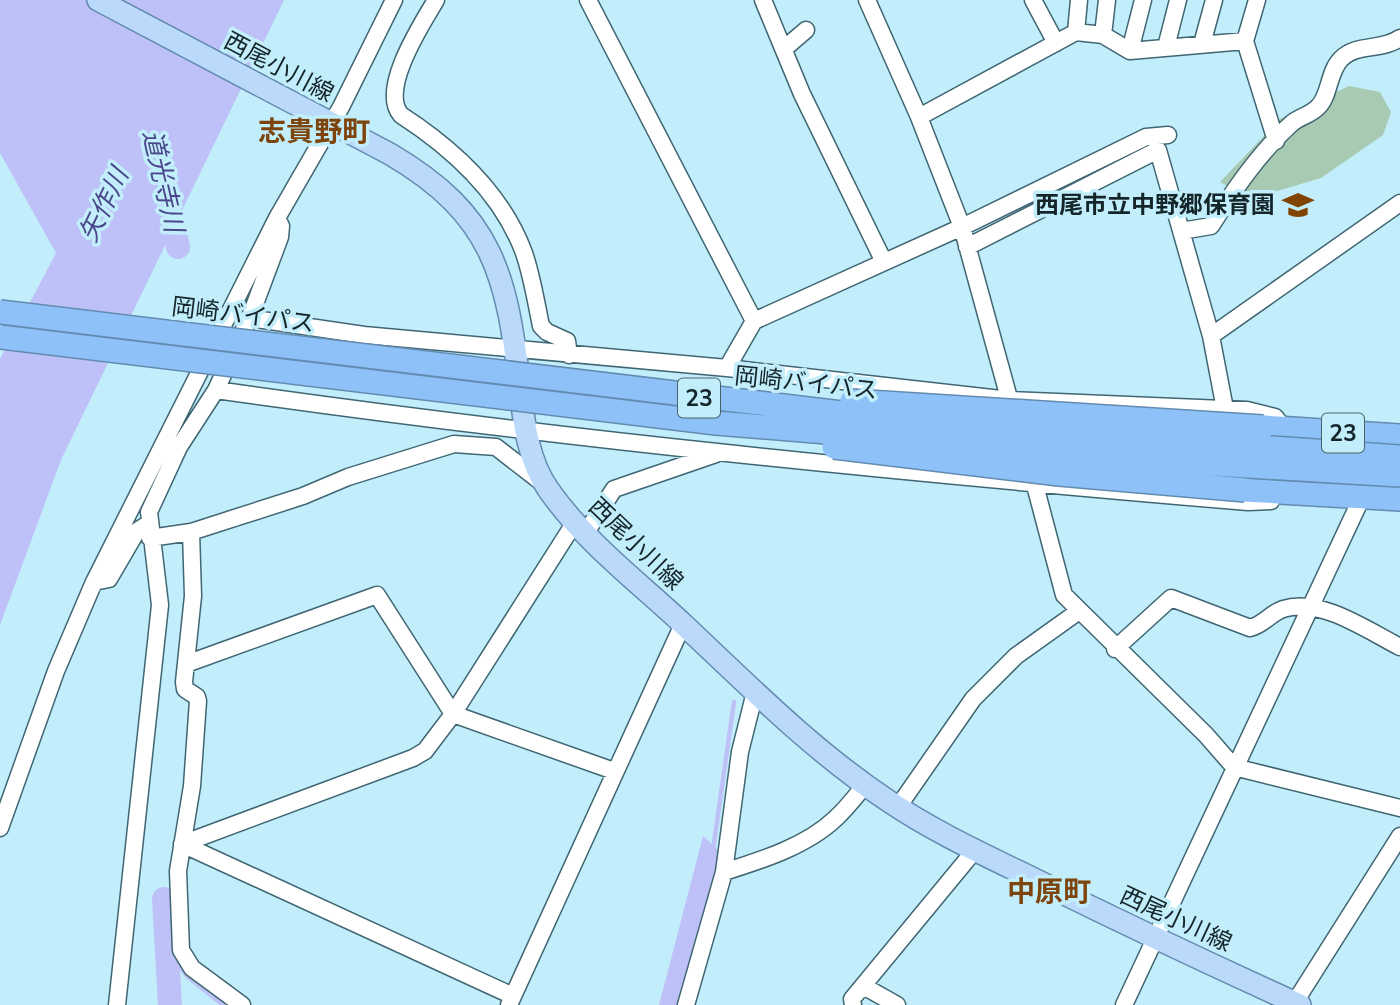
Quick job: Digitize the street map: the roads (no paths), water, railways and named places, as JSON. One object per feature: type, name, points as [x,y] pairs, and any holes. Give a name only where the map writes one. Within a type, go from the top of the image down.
[{"type":"highway","name":"岡崎バイパス","points":[[0,312],[767,406],[952,425],[1398,437]]},
{"type":"highway","name":"岡崎バイパス","points":[[0,337],[716,423],[1213,464],[1400,475]]},
{"type":"highway","name":"23","points":[[767,406],[784,398],[797,398],[1398,437]]},
{"type":"highway","name":"23","points":[[716,423],[727,433],[907,457],[1245,490],[1400,499]]},
{"type":"main road","name":"西尾小川線","points":[[98,0],[409,165],[431,179],[463,209],[487,245],[500,275],[516,351],[525,430],[545,485],[580,528],[831,760],[898,807],[975,850],[1155,939],[1298,1004]]},
{"type":"street","points":[[0,828],[55,671],[94,582],[276,218],[394,0]]},
{"type":"street","points":[[436,0],[406,54],[393,96],[394,106],[401,115],[432,137],[470,171],[501,209],[524,254],[541,326],[547,332],[567,341],[569,355]]},
{"type":"street","points":[[588,0],[754,321]]},
{"type":"street","points":[[763,0],[802,94],[884,262]]},
{"type":"street","points":[[867,0],[919,117],[962,227],[1064,596],[1115,649],[1206,735],[1234,767],[1400,807]]},
{"type":"street","points":[[1076,32],[1079,0]]},
{"type":"street","points":[[1103,35],[1107,0]]},
{"type":"street","points":[[1130,51],[1143,0]]},
{"type":"street","points":[[1166,47],[1178,0]]},
{"type":"street","points":[[1202,44],[1214,0]]},
{"type":"street","points":[[1257,0],[1245,41],[1276,141]]},
{"type":"street","points":[[1037,3],[1056,43]]},
{"type":"street","points":[[785,48],[806,30]]},
{"type":"street","points":[[919,117],[1076,32],[1103,35],[1130,51],[1245,41]]},
{"type":"street","points":[[1181,231],[1211,226],[1242,178],[1292,123],[1319,107],[1340,59],[1352,51],[1390,46],[1400,38]]},
{"type":"street","points":[[727,368],[754,321],[962,227],[1146,137],[1168,135]]},
{"type":"street","points":[[967,247],[1158,150],[1211,336],[1225,409]]},
{"type":"street","points":[[1211,336],[1400,203]]},
{"type":"street","points":[[117,1005],[160,605],[149,531],[149,512],[179,447],[216,390],[249,318],[280,237],[281,226],[276,218]]},
{"type":"street","points":[[249,318],[516,351],[727,368],[1010,400],[1225,409],[1275,417],[1274,429]]},
{"type":"street","points":[[216,390],[722,453],[1035,484],[1248,502],[1291,500],[1312,494]]},
{"type":"street","points":[[1124,1005],[1362,497],[1398,437]]},
{"type":"street","points":[[94,582],[109,579],[137,531],[191,532],[303,496],[348,477],[454,444],[496,447],[545,485]]},
{"type":"street","points":[[183,844],[413,758],[425,751],[580,528],[614,489],[722,453]]},
{"type":"street","points":[[191,532],[193,596],[185,689],[197,697],[198,701],[191,786],[178,871],[181,950],[192,968],[242,1005]]},
{"type":"street","points":[[186,664],[377,595],[453,714],[614,771]]},
{"type":"street","points":[[1115,649],[1171,598],[1250,628],[1283,609],[1309,608],[1327,612],[1400,647]]},
{"type":"street","points":[[898,807],[972,699],[1016,656],[1079,611]]},
{"type":"street","points":[[183,844],[511,1000],[683,624]]},
{"type":"street","points":[[686,1005],[724,872],[740,752],[755,692]]},
{"type":"street","points":[[724,872],[765,859],[811,835],[835,819],[865,785]]},
{"type":"street","points":[[1298,1004],[1400,836]]},
{"type":"street","points":[[853,1005],[852,999],[975,850]]},
{"type":"street","points":[[865,986],[897,1005]]},
{"type":"water","name":"矢作川","points":[[0,0],[284,0],[61,460],[0,625],[0,359],[56,253],[0,153]]},
{"type":"water","points":[[703,836],[723,855],[679,1005],[659,1005]]},
{"type":"waterway","name":"道光寺川","points":[[167,197],[178,247]]},
{"type":"waterway","points":[[713,850],[734,702]]},
{"type":"waterway","name":"道光寺川","points":[[164,899],[170,1005]]},
{"type":"waterway","points":[[168,952],[188,977],[223,1005]]},
{"type":"place","name":"西尾市立中野郷保育園","points":[[1298,205]]},
{"type":"district","name":"志貴野町","points":[[314,132]]},
{"type":"district","name":"中原町","points":[[1049,892]]}]
